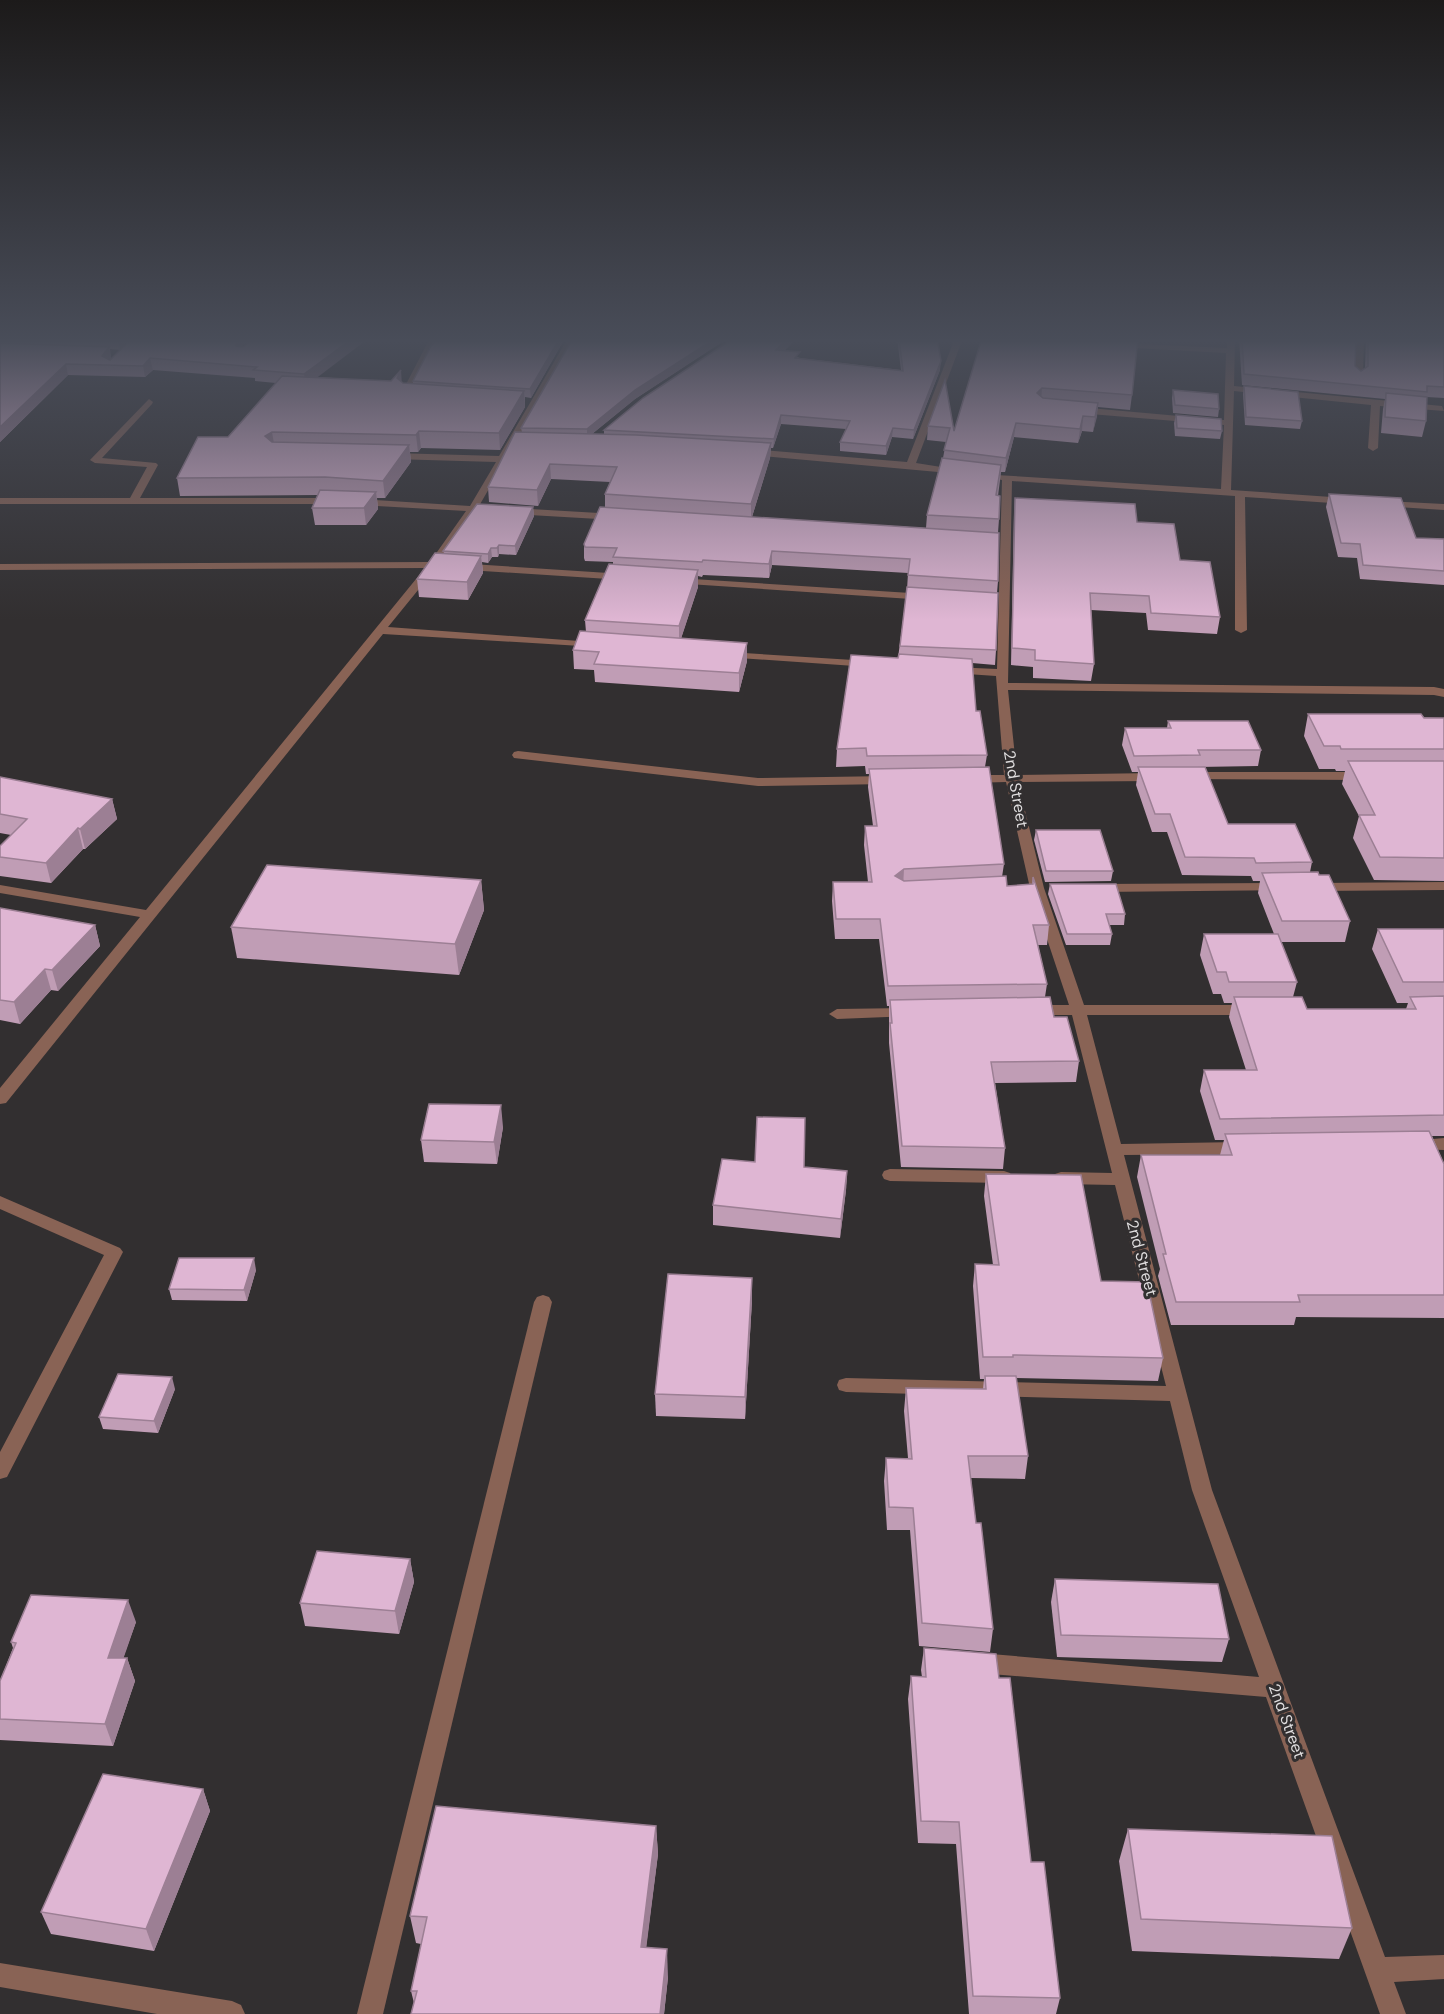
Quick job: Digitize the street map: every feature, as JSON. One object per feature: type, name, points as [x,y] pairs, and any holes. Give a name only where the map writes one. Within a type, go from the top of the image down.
[{"type":"street","points":[[121,432],[95,460],[153,465],[134,501]]},
{"type":"street","points":[[0,1099],[433,565],[474,507],[501,459],[517,442],[520,432]]},
{"type":"street","points":[[911,465],[923,432]]},
{"type":"street","points":[[1226,493],[1228,432]]},
{"type":"street","points":[[1373,448],[1374,432]]},
{"type":"street","points":[[743,452],[911,465],[964,473]]},
{"type":"street","points":[[382,456],[501,459]]},
{"type":"street","points":[[986,476],[1358,502]]},
{"type":"street","name":"2nd Street","points":[[1007,478],[1000,542],[998,602],[1003,680],[1011,778],[1037,888],[1078,1010],[1202,1490],[1393,2014]]},
{"type":"street","points":[[1240,494],[1241,630]]},
{"type":"street","points":[[0,501],[319,501],[474,507],[627,517]]},
{"type":"street","points":[[1370,503],[1444,507]]},
{"type":"street","points":[[0,567],[433,565],[630,578]]},
{"type":"street","points":[[665,580],[938,598]]},
{"type":"street","points":[[381,630],[602,646]]},
{"type":"street","points":[[718,654],[884,665]]},
{"type":"street","points":[[944,669],[1003,680],[1444,693]]},
{"type":"street","points":[[518,755],[759,782],[908,780]]},
{"type":"street","points":[[954,779],[1372,777]]},
{"type":"street","points":[[1085,888],[1444,886]]},
{"type":"street","points":[[0,889],[150,915]]},
{"type":"street","points":[[1020,1011],[1267,1010]]},
{"type":"street","points":[[837,1014],[917,1012]]},
{"type":"street","points":[[1397,1145],[1444,1144]]},
{"type":"street","points":[[1114,1150],[1255,1148]]},
{"type":"street","points":[[890,1175],[1018,1177]]},
{"type":"street","points":[[1041,1178],[1122,1179]]},
{"type":"street","points":[[0,1202],[114,1252],[0,1471]]},
{"type":"street","points":[[370,2014],[543,1302]]},
{"type":"street","points":[[846,1385],[1177,1394]]},
{"type":"street","points":[[955,1661],[1275,1689]]},
{"type":"street","points":[[1378,1970],[1444,1967]]},
{"type":"street","points":[[0,1975],[232,2014]]},
{"type":"building","points":[[232,432],[418,432],[416,435],[272,432],[265,436],[272,442],[409,445],[383,481],[325,477],[177,478],[198,437],[228,437]]},
{"type":"building","points":[[515,432],[636,435],[771,443],[751,504],[605,494],[617,467],[550,464],[537,490],[488,487]]},
{"type":"building","points":[[642,432],[776,432],[774,439]]},
{"type":"building","points":[[845,432],[891,432],[886,446],[840,442]]},
{"type":"building","points":[[949,432],[1013,432],[1006,458],[944,450]]},
{"type":"building","points":[[942,458],[1001,465],[996,495],[1000,496],[999,519],[927,515]]},
{"type":"building","points":[[320,490],[376,492],[364,508],[312,508]]},
{"type":"building","points":[[1329,494],[1401,498],[1416,538],[1444,539],[1444,571],[1363,565],[1360,544],[1341,543]]},
{"type":"building","points":[[1015,498],[1135,504],[1137,522],[1174,524],[1180,560],[1210,562],[1220,617],[1151,613],[1149,596],[1090,593],[1094,664],[1035,660],[1035,650],[1012,648]]},
{"type":"building","points":[[477,504],[533,507],[515,546],[499,545],[497,548],[491,548],[488,554],[443,551]]},
{"type":"building","points":[[600,507],[999,533],[998,581],[908,575],[910,559],[772,551],[769,564],[613,557],[617,548],[585,547],[584,544]]},
{"type":"building","points":[[435,553],[481,556],[467,582],[417,579]]},
{"type":"building","points":[[609,564],[698,570],[679,626],[585,620]]},
{"type":"building","points":[[907,587],[998,593],[996,650],[900,646]]},
{"type":"building","points":[[580,631],[747,643],[739,673],[594,664],[599,652],[573,650]]},
{"type":"building","points":[[899,654],[972,659],[976,711],[980,711],[987,755],[867,756],[866,748],[837,749],[851,655],[898,658]]},
{"type":"building","points":[[1308,714],[1421,714],[1424,718],[1444,718],[1444,749],[1341,749],[1340,746],[1324,746]]},
{"type":"building","points":[[1168,721],[1248,721],[1261,750],[1198,750],[1200,755],[1134,756],[1125,728],[1171,728]]},
{"type":"building","points":[[1348,761],[1444,761],[1444,858],[1380,857],[1359,815],[1375,815]]},
{"type":"building","points":[[989,767],[1004,864],[904,869],[895,876],[904,881],[1006,876],[1007,886],[1033,884],[1033,877],[1049,925],[1033,925],[1047,984],[888,986],[880,919],[836,919],[833,882],[872,882],[865,826],[877,826],[869,769]]},
{"type":"building","points":[[1138,767],[1205,767],[1228,824],[1295,824],[1312,862],[1256,863],[1254,858],[1185,857],[1170,814],[1155,814]]},
{"type":"building","points":[[0,777],[112,799],[80,829],[78,828],[46,863],[0,857],[0,846],[27,819],[0,814]]},
{"type":"building","points":[[1036,830],[1100,830],[1113,871],[1046,871]]},
{"type":"building","points":[[267,865],[481,880],[455,944],[231,927]]},
{"type":"building","points":[[1318,872],[1319,875],[1329,875],[1350,921],[1282,921],[1262,873]]},
{"type":"building","points":[[1050,884],[1116,884],[1125,914],[1106,914],[1112,934],[1067,934]]},
{"type":"building","points":[[0,908],[95,925],[52,970],[45,969],[14,1002],[0,1000]]},
{"type":"building","points":[[1378,929],[1444,929],[1444,982],[1403,982]]},
{"type":"building","points":[[1204,934],[1278,934],[1297,982],[1229,982],[1226,972],[1217,972]]},
{"type":"building","points":[[1444,996],[1444,1115],[1220,1119],[1204,1070],[1257,1070],[1234,997],[1302,997],[1307,1009],[1416,1009],[1410,997]]},
{"type":"building","points":[[1050,997],[1054,1017],[1067,1017],[1079,1061],[991,1062],[1005,1148],[902,1146],[890,1023],[892,1023],[890,1000]]},
{"type":"building","points":[[429,1104],[501,1105],[494,1142],[421,1140]]},
{"type":"building","points":[[757,1117],[805,1118],[804,1167],[847,1171],[841,1219],[713,1205],[722,1159],[755,1162]]},
{"type":"building","points":[[1429,1131],[1444,1164],[1444,1295],[1298,1295],[1300,1302],[1176,1302],[1141,1155],[1232,1155],[1225,1134]]},
{"type":"building","points":[[986,1174],[1081,1175],[1101,1281],[1147,1282],[1163,1358],[1013,1355],[1013,1357],[983,1357],[975,1264],[999,1265]]},
{"type":"building","points":[[179,1258],[254,1258],[244,1290],[169,1289]]},
{"type":"building","points":[[668,1274],[752,1278],[745,1397],[655,1394]]},
{"type":"building","points":[[118,1374],[172,1377],[154,1421],[99,1417]]},
{"type":"building","points":[[985,1376],[1016,1376],[1028,1456],[968,1456],[976,1523],[981,1523],[993,1629],[922,1623],[913,1508],[889,1507],[886,1458],[912,1459],[906,1388],[986,1389]]},
{"type":"building","points":[[317,1551],[410,1559],[395,1611],[300,1603]]},
{"type":"building","points":[[1055,1579],[1218,1584],[1229,1639],[1061,1635]]},
{"type":"building","points":[[31,1595],[128,1600],[108,1658],[127,1658],[105,1724],[0,1719],[0,1681],[16,1643],[11,1642]]},
{"type":"building","points":[[924,1648],[996,1654],[999,1678],[1010,1678],[1031,1862],[1044,1862],[1060,1998],[973,1996],[959,1822],[921,1821],[911,1676],[926,1677]]},
{"type":"building","points":[[103,1774],[203,1789],[146,1929],[41,1912]]},
{"type":"building","points":[[436,1806],[656,1826],[641,1947],[667,1949],[660,2014],[411,2014],[417,1991],[411,1991],[427,1917],[410,1916]]},
{"type":"building","points":[[1128,1829],[1332,1836],[1352,1928],[1141,1919]]}]
